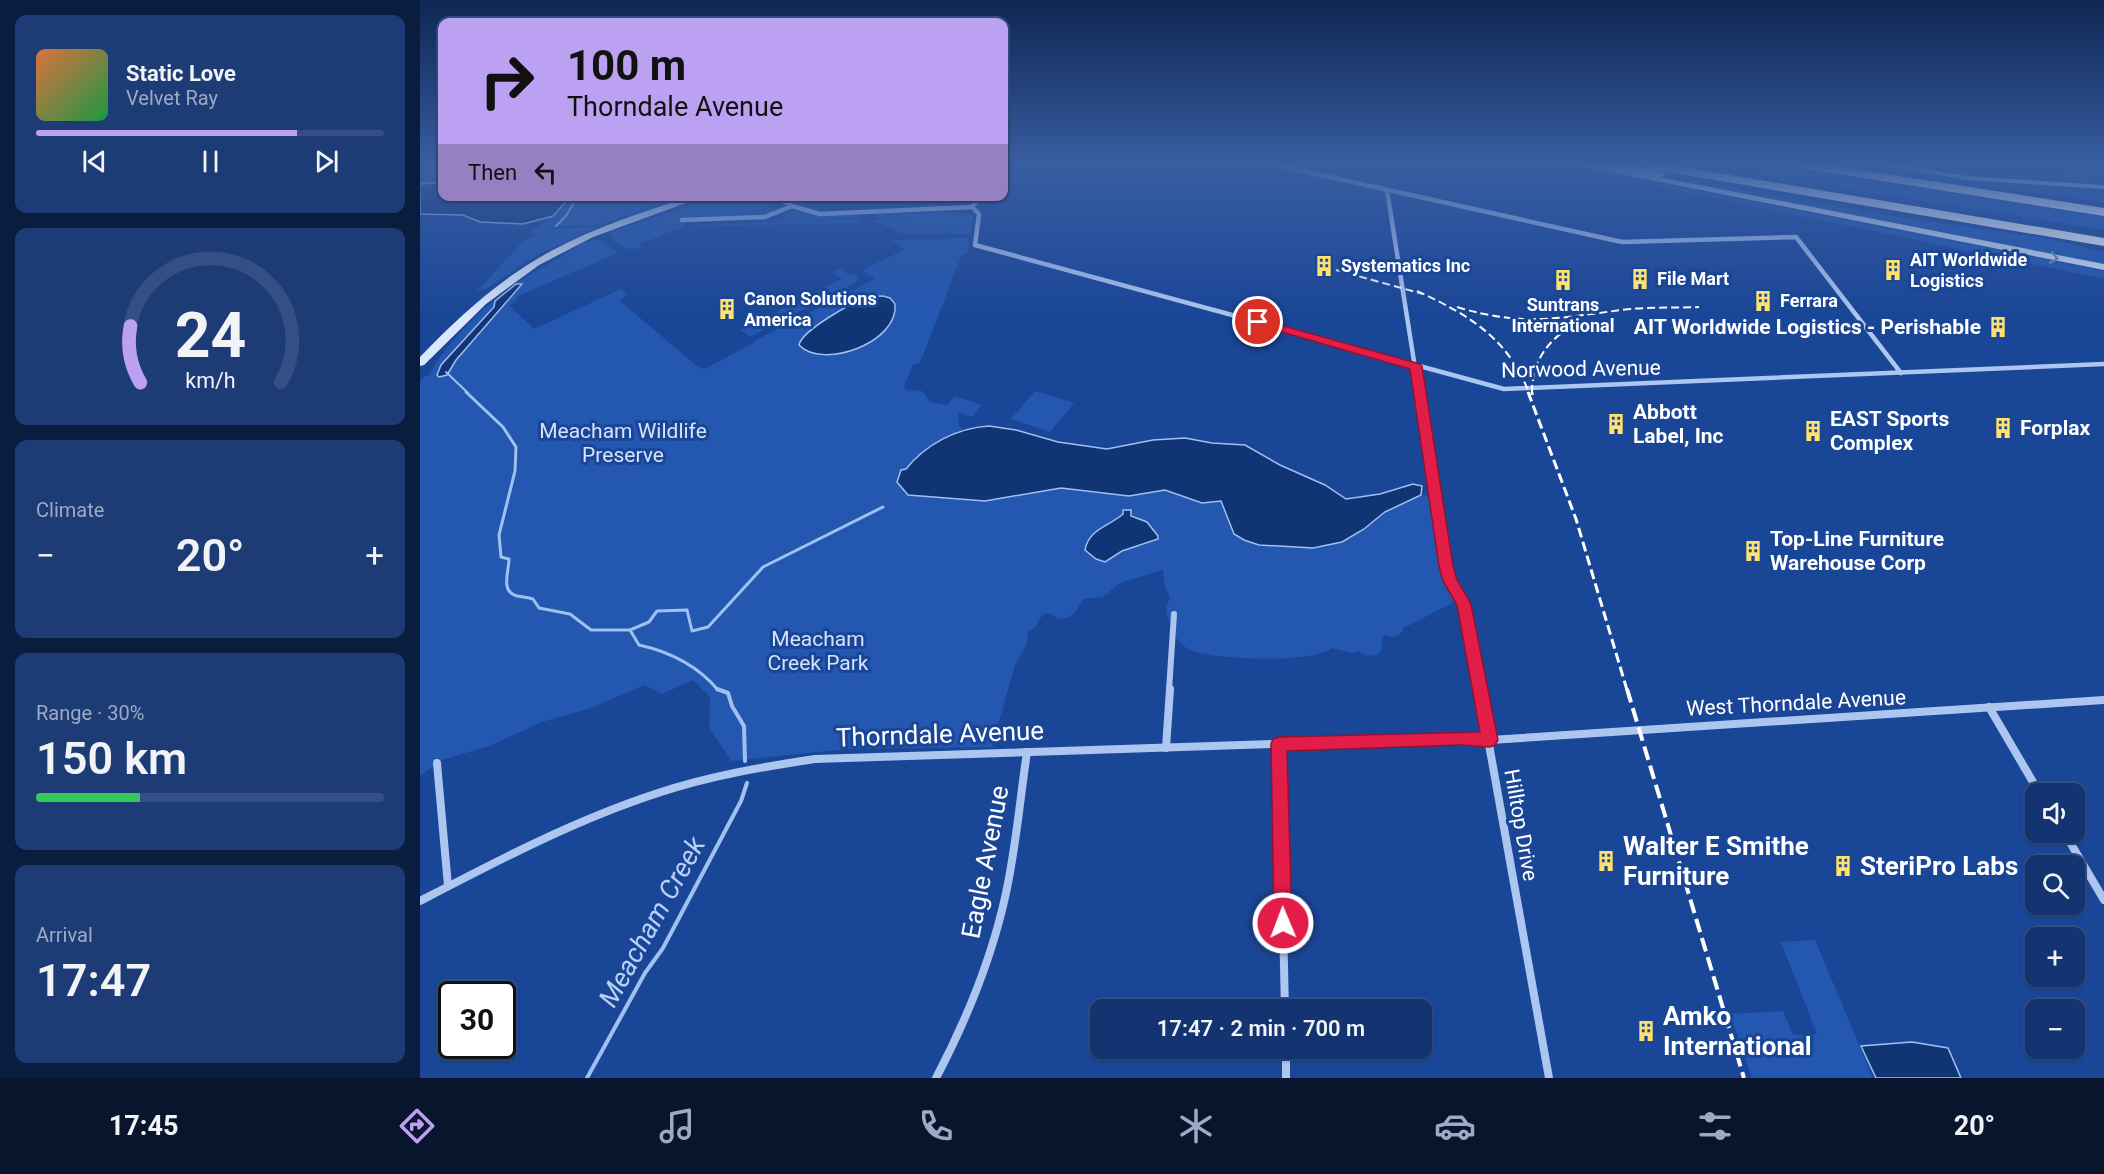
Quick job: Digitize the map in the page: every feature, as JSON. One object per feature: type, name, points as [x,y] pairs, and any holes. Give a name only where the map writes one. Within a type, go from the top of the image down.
[{"type":"highway","points":[[1913,215],[1987,227],[2027,230]]},
{"type":"highway","points":[[1942,215],[2104,242]]},
{"type":"highway","points":[[1983,215],[2104,234]]},
{"type":"main road","points":[[420,363],[469,312],[509,280],[554,253],[644,215]]},
{"type":"main road","points":[[1841,215],[2104,267]]},
{"type":"street","points":[[682,220],[769,215]]},
{"type":"street","name":"Norwood Avenue","points":[[980,215],[975,245],[1492,387],[1519,390],[2104,364]]},
{"type":"street","name":"Hilltop Drive","points":[[1391,215],[1446,566],[1450,581],[1464,604],[1550,1078]]},
{"type":"street","points":[[1501,215],[1622,242],[1796,237],[1901,373]]},
{"type":"street","points":[[1166,748],[1174,614]]},
{"type":"street","name":"West Thorndale Avenue","points":[[1490,740],[2104,700]]},
{"type":"street","points":[[1989,707],[2034,783]]},
{"type":"street","name":"Thorndale Avenue","points":[[420,900],[545,837],[612,807],[690,781],[728,772],[815,759],[1460,738],[1490,740]]},
{"type":"street","points":[[1279,744],[1285,999]]},
{"type":"street","name":"Eagle Avenue","points":[[936,1078],[966,1014],[996,931],[1006,892],[1027,752]]},
{"type":"street","points":[[437,763],[447,886]]},
{"type":"street","points":[[2070,843],[2104,900]]},
{"type":"street","points":[[1286,1059],[1286,1078]]},
{"type":"green space","points":[[628,215],[600,225],[560,226],[552,229],[600,226],[541,253],[486,289],[477,291],[525,239],[537,235],[530,232],[553,216]]},
{"type":"green space","points":[[661,215],[739,215],[682,218],[680,222],[685,226],[639,244],[640,247],[635,249],[624,247],[617,242],[610,235],[613,231]]},
{"type":"green space","points":[[857,215],[860,218],[782,221],[784,216]]},
{"type":"green space","points":[[876,215],[973,215],[971,234],[903,234],[872,220],[907,217],[873,218]]},
{"type":"green space","points":[[1798,215],[1823,215],[2104,271],[2104,279]]},
{"type":"green space","points":[[1852,215],[1890,215],[2052,239],[2104,252],[2104,265]]},
{"type":"green space","points":[[2014,215],[2104,216],[2104,230]]},
{"type":"green space","points":[[861,219],[858,223],[696,226],[696,225]]},
{"type":"green space","points":[[967,238],[970,244],[967,254],[962,254],[920,363],[913,364],[904,387],[906,390],[922,391],[930,402],[947,405],[955,396],[982,405],[972,417],[958,412],[959,426],[963,429],[925,452],[906,470],[940,497],[985,501],[1061,488],[1129,496],[1165,490],[1194,500],[1211,503],[1221,501],[1231,527],[1247,541],[1262,545],[1309,547],[1340,539],[1362,530],[1411,497],[1430,496],[1441,565],[1456,597],[1454,601],[1404,627],[1400,634],[1393,637],[1385,635],[1382,638],[1381,651],[1377,655],[1367,656],[1358,651],[1352,653],[1332,648],[1321,653],[1285,658],[1220,656],[1190,650],[1176,638],[1176,623],[1168,620],[1166,608],[1170,597],[1165,587],[1163,570],[1120,583],[1103,597],[1084,599],[1074,613],[1064,619],[1058,619],[1046,613],[1039,619],[1036,627],[1028,632],[1026,645],[1015,665],[992,747],[847,749],[731,761],[709,727],[710,697],[693,680],[662,694],[645,685],[591,708],[542,722],[489,746],[442,760],[420,776],[420,381],[430,375],[440,357],[458,335],[495,301],[494,307],[441,365],[437,374],[501,310],[521,285],[516,284],[518,282],[582,244],[597,240],[617,253],[516,297],[517,300],[509,305],[534,329],[621,289],[628,295],[619,300],[698,367],[705,369],[754,341],[875,279],[863,270],[905,249],[892,240]],"holes":[[[866,297],[890,298],[895,312],[888,324],[872,341],[851,350],[813,353],[803,337],[810,331]],[[1123,510],[1153,527],[1145,545],[1132,547],[1114,557],[1090,538],[1123,514]]]},
{"type":"green space","points":[[839,268],[851,276],[856,274],[858,279],[853,284],[750,337],[741,330],[841,279],[832,272]]},
{"type":"green space","points":[[1035,391],[1074,403],[1050,432],[1011,419]]},
{"type":"green space","points":[[1815,940],[1873,1078],[1752,1078],[1730,1014],[1783,1011],[1793,1035],[1817,1034],[1781,942]]},
{"type":"shaded area","points":[[464,215],[554,215],[523,224],[480,222]]},
{"type":"shaded area","points":[[516,284],[522,284],[456,360],[447,375],[439,377],[437,375],[441,365],[494,307],[495,301]]},
{"type":"shaded area","points":[[868,297],[890,298],[895,304],[893,318],[885,330],[872,341],[841,353],[824,355],[810,352],[799,345],[809,332],[840,310]]},
{"type":"shaded area","points":[[989,426],[1016,430],[1058,442],[1107,449],[1153,440],[1185,438],[1212,443],[1245,445],[1280,465],[1325,485],[1346,499],[1380,494],[1413,484],[1422,486],[1421,495],[1385,512],[1364,529],[1342,542],[1313,548],[1259,545],[1244,540],[1234,534],[1221,501],[1202,503],[1165,490],[1129,496],[1061,488],[985,501],[908,495],[897,482],[901,470],[906,469],[933,445],[965,430]]},
{"type":"shaded area","points":[[1123,510],[1131,510],[1131,516],[1147,522],[1158,539],[1122,551],[1105,562],[1096,559],[1085,550],[1087,543],[1095,533],[1123,514]]},
{"type":"shaded area","points":[[1912,1042],[1948,1048],[1961,1078],[1876,1078],[1861,1046]]},
{"type":"waterway","name":"Meacham Creek","points":[[556,226],[566,215]]},
{"type":"waterway","name":"Meacham Creek","points":[[446,372],[468,393]]},
{"type":"waterway","name":"Meacham Creek","points":[[466,392],[503,427],[516,447],[515,471],[499,535],[501,557],[509,559],[507,581],[509,590],[517,596],[533,599],[539,608],[570,614],[591,630],[630,630]]},
{"type":"waterway","points":[[630,630],[649,622],[657,611],[687,610],[692,631],[708,627],[763,567],[883,507]]},
{"type":"waterway","name":"Meacham Creek","points":[[630,630],[639,645],[662,651],[683,661],[701,673],[717,689]]},
{"type":"waterway","name":"Meacham Creek","points":[[717,689],[728,693],[732,706],[744,726],[745,761]]},
{"type":"waterway","name":"Meacham Creek","points":[[587,1078],[645,973],[663,948],[741,801],[747,783]]},
{"type":"railway","points":[[1336,270],[1423,294]]},
{"type":"railway","points":[[1417,291],[1423,294]]},
{"type":"railway","points":[[1423,294],[1453,309],[1485,330],[1510,357],[1529,393]]},
{"type":"railway","points":[[1457,307],[1524,319],[1544,319],[1639,308],[1699,307]]},
{"type":"railway","points":[[1532,393],[1535,369],[1545,350],[1552,341],[1581,321]]},
{"type":"railway","points":[[1528,392],[1576,519],[1627,690]]},
{"type":"railway","points":[[1627,689],[1744,1078]]},
{"type":"place","name":"Systematics Inc","points":[[1324,266]]},
{"type":"place","name":"AIT Worldwide Logistics","points":[[1893,270]]},
{"type":"place","name":"File Mart","points":[[1640,279]]},
{"type":"place","name":"Suntrans International","points":[[1563,280]]},
{"type":"place","name":"Ferrara","points":[[1763,301]]},
{"type":"place","name":"Canon Solutions America","points":[[727,309]]},
{"type":"place","name":"AIT Worldwide Logistics - Perishable","points":[[1998,327]]},
{"type":"place","name":"Abbott Label, Inc","points":[[1616,424]]},
{"type":"place","name":"Forplax","points":[[2003,428]]},
{"type":"place","name":"EAST Sports Complex","points":[[1813,431]]},
{"type":"place","name":"Top-Line Furniture Warehouse Corp","points":[[1753,551]]},
{"type":"place","name":"Walter E Smithe Furniture","points":[[1606,861]]},
{"type":"place","name":"SteriPro Labs","points":[[1843,866]]},
{"type":"place","name":"Amko International","points":[[1646,1031]]},
{"type":"route","points":[[1258,322],[1416,366],[1446,566],[1450,581],[1464,604],[1490,740],[1460,738],[1279,744],[1283,923]]},
{"type":"park label","name":"Meacham Wildlife Preserve","points":[[623,443]]},
{"type":"park label","name":"Meacham Creek Park","points":[[818,651]]}]
